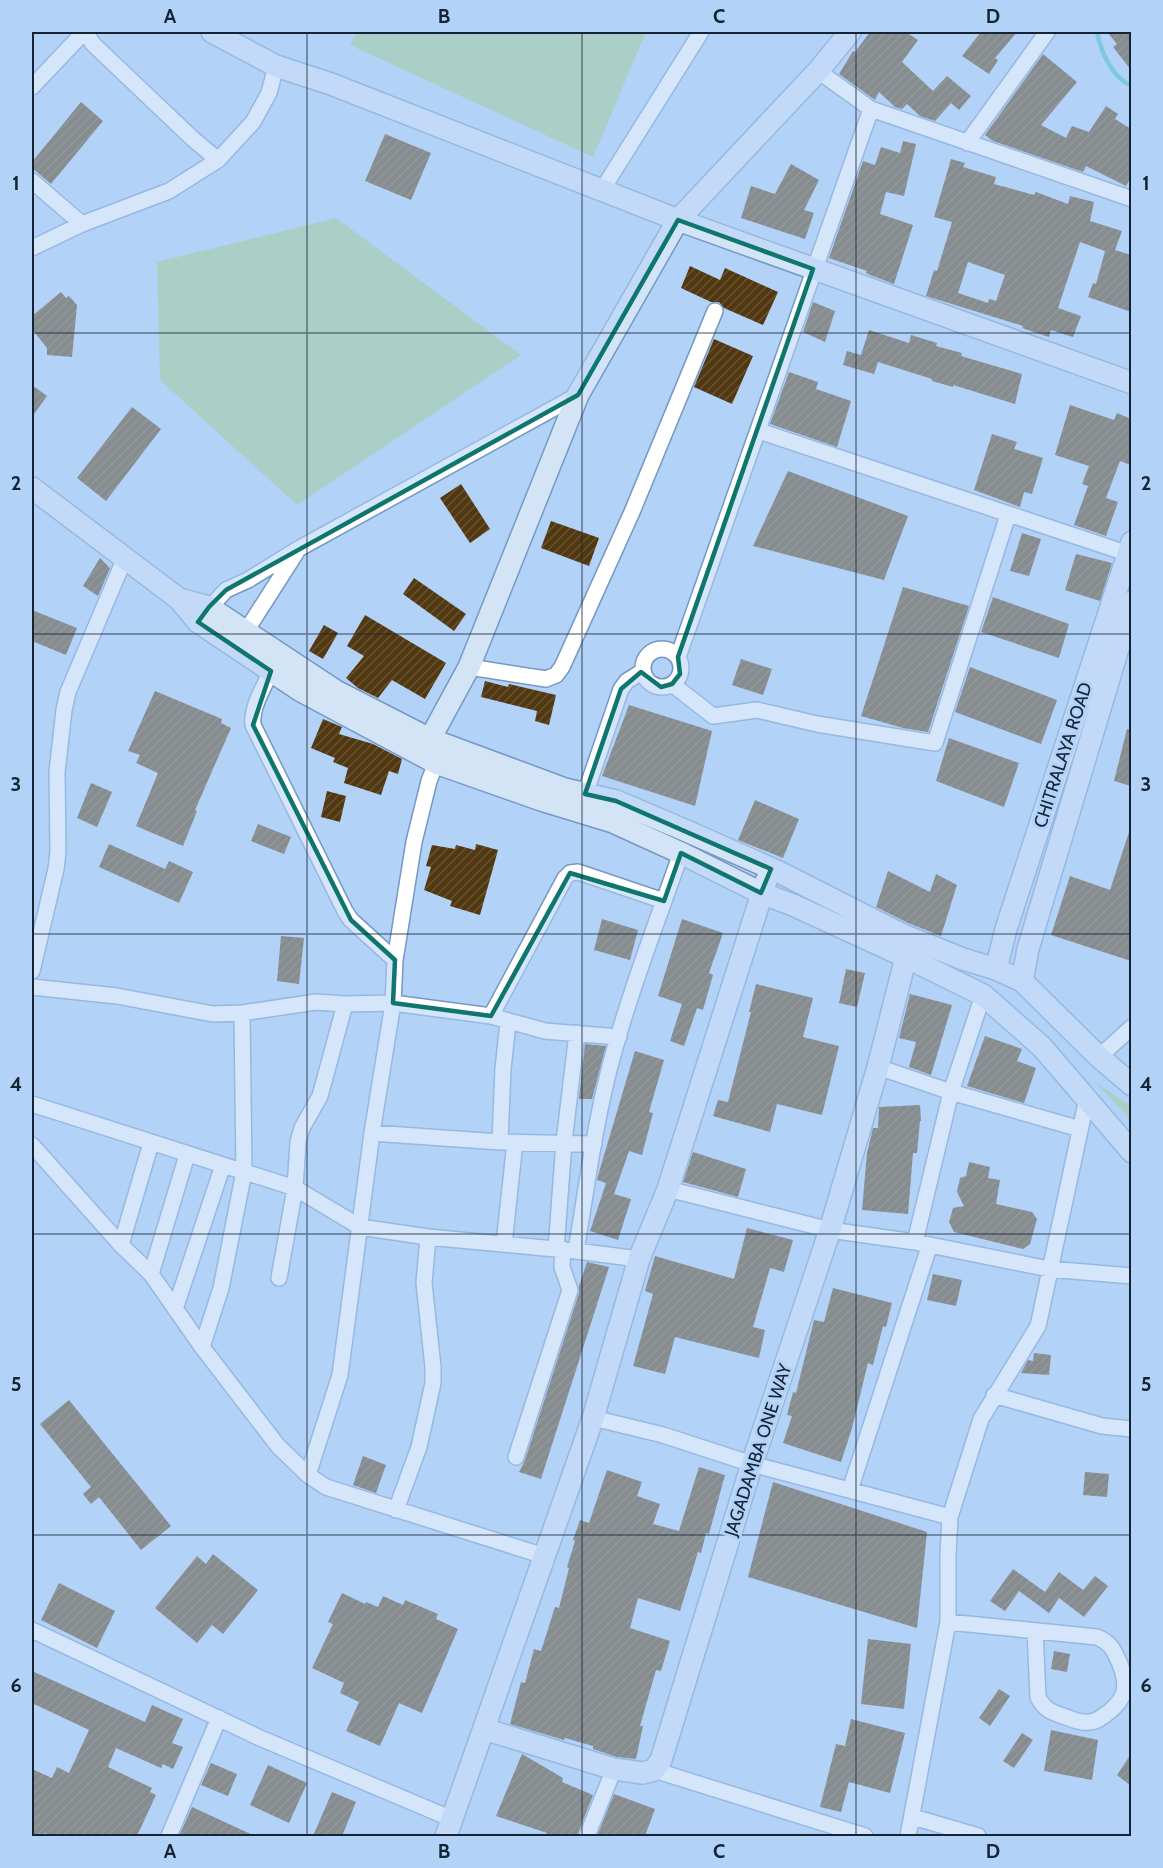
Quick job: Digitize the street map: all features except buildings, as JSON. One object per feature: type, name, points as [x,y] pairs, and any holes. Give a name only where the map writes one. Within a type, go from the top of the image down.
[{"type":"main road","points":[[212,32],[276,66],[331,84],[678,220],[1131,383]]},
{"type":"main road","points":[[430,739],[469,667],[578,395],[678,220],[818,70],[850,32]]},
{"type":"main road","points":[[32,488],[124,560],[180,600],[241,639],[290,662],[336,691],[430,739],[565,789],[616,801],[779,873],[903,935],[963,959],[996,969],[1022,981],[1099,1057],[1131,1085]]},
{"type":"main road","name":"CHITRALAYA ROAD","points":[[996,969],[1006,929],[1130,550]]},
{"type":"main road","name":"CHITRALAYA ROAD","points":[[1022,981],[1028,949],[1131,602]]},
{"type":"main road","points":[[241,639],[271,671],[301,691],[436,762],[541,800],[613,822],[906,957],[983,995],[1042,1047],[1131,1152]]},
{"type":"main road","points":[[449,1828],[593,1418],[639,1260],[668,1189],[779,873]]},
{"type":"main road","name":"JAGADAMBA ONE WAY","points":[[654,1770],[661,1760],[752,1464],[830,1230],[878,1066],[906,957]]},
{"type":"main road","points":[[484,1729],[614,1769],[643,1773],[654,1770]]},
{"type":"street","points":[[34,80],[85,32],[93,44],[218,160]]},
{"type":"street","points":[[602,190],[701,32]]},
{"type":"street","points":[[967,143],[1047,32]]},
{"type":"street","points":[[32,248],[82,224],[169,191],[218,160],[253,122],[269,93],[276,66]]},
{"type":"street","points":[[818,70],[871,109],[1131,199]]},
{"type":"street","points":[[678,657],[668,649],[655,650],[645,658],[643,671],[649,682],[661,687],[677,680],[681,668],[678,657],[871,109]]},
{"type":"street","points":[[32,181],[82,224]]},
{"type":"street","points":[[469,667],[546,679],[556,675],[562,667],[632,512],[715,311]]},
{"type":"street","points":[[204,615],[226,591],[578,395]]},
{"type":"street","points":[[759,431],[1008,515],[1130,550]]},
{"type":"street","points":[[672,684],[713,716],[757,710],[817,724],[935,743],[1008,515]]},
{"type":"street","points":[[241,639],[300,548]]},
{"type":"street","points":[[32,972],[56,869],[58,852],[57,772],[68,692],[124,560]]},
{"type":"street","points":[[271,671],[252,717],[253,725],[345,911],[351,920],[395,960]]},
{"type":"street","points":[[585,794],[621,689],[627,681],[643,671]]},
{"type":"street","points":[[308,1475],[340,1375],[372,1133],[393,1003],[395,960],[414,842],[436,762]]},
{"type":"street","points":[[516,1457],[570,1290],[561,1267],[594,1144],[609,1072],[629,999],[681,853]]},
{"type":"street","points":[[491,1017],[565,878],[570,873],[578,872],[664,901]]},
{"type":"street","points":[[32,987],[117,996],[213,1014],[242,1013],[316,1002],[393,1003],[491,1017],[545,1031],[619,1037]]},
{"type":"street","points":[[850,1490],[922,1245],[951,1092],[983,995]]},
{"type":"street","points":[[279,1278],[295,1188],[298,1142],[302,1128],[321,1096],[345,1004]]},
{"type":"street","points":[[202,1347],[220,1288],[244,1172],[242,1013]]},
{"type":"street","points":[[504,1244],[508,1142],[503,1070],[508,1022]]},
{"type":"street","points":[[1099,1057],[1131,1026]]},
{"type":"street","points":[[565,1249],[564,1142],[577,1033]]},
{"type":"street","points":[[878,1066],[951,1092],[1080,1129]]},
{"type":"street","points":[[908,1836],[948,1622],[950,1517],[981,1419],[1038,1326],[1087,1098]]},
{"type":"street","points":[[32,1104],[295,1188],[360,1227],[428,1237],[565,1249],[639,1260]]},
{"type":"street","points":[[372,1133],[508,1142],[594,1144]]},
{"type":"street","points":[[121,1245],[151,1143]]},
{"type":"street","points":[[32,1145],[121,1245],[151,1274],[202,1347],[278,1446],[308,1475],[326,1487],[544,1556]]},
{"type":"street","points":[[151,1274],[187,1155]]},
{"type":"street","points":[[175,1309],[223,1165]]},
{"type":"street","points":[[668,1189],[830,1230],[1050,1269],[1131,1276]]},
{"type":"street","points":[[396,1509],[419,1447],[433,1383],[434,1367],[424,1283],[428,1237]]},
{"type":"street","points":[[994,1395],[1101,1426],[1131,1429]]},
{"type":"street","points":[[593,1418],[663,1435],[752,1464],[950,1517]]},
{"type":"street","points":[[948,1622],[1097,1637],[1107,1641],[1114,1648],[1124,1675],[1123,1697],[1119,1704],[1097,1721],[1077,1721],[1049,1712],[1038,1697],[1035,1631]]},
{"type":"street","points":[[32,1630],[449,1828]]},
{"type":"street","points":[[169,1836],[219,1718]]},
{"type":"street","points":[[587,1836],[614,1769]]},
{"type":"street","points":[[654,1770],[865,1836]]},
{"type":"street","points":[[913,1816],[978,1836]]},
{"type":"highlighted area","points":[[678,220],[813,269],[678,657],[680,674],[672,684],[661,687],[641,672],[621,689],[585,794],[616,801],[771,869],[761,893],[681,853],[664,901],[570,873],[491,1016],[393,1003],[395,960],[351,920],[253,725],[271,671],[198,622],[209,607],[226,590],[578,395]]},
{"type":"green space","points":[[357,32],[646,32],[593,157],[350,45]]},
{"type":"green space","points":[[336,218],[521,355],[297,505],[160,380],[157,262]]},
{"type":"green space","points":[[1096,1083],[1131,1106],[1131,1120]]},
{"type":"waterway","points":[[1097,32],[1101,48],[1113,71],[1132,86]]}]
